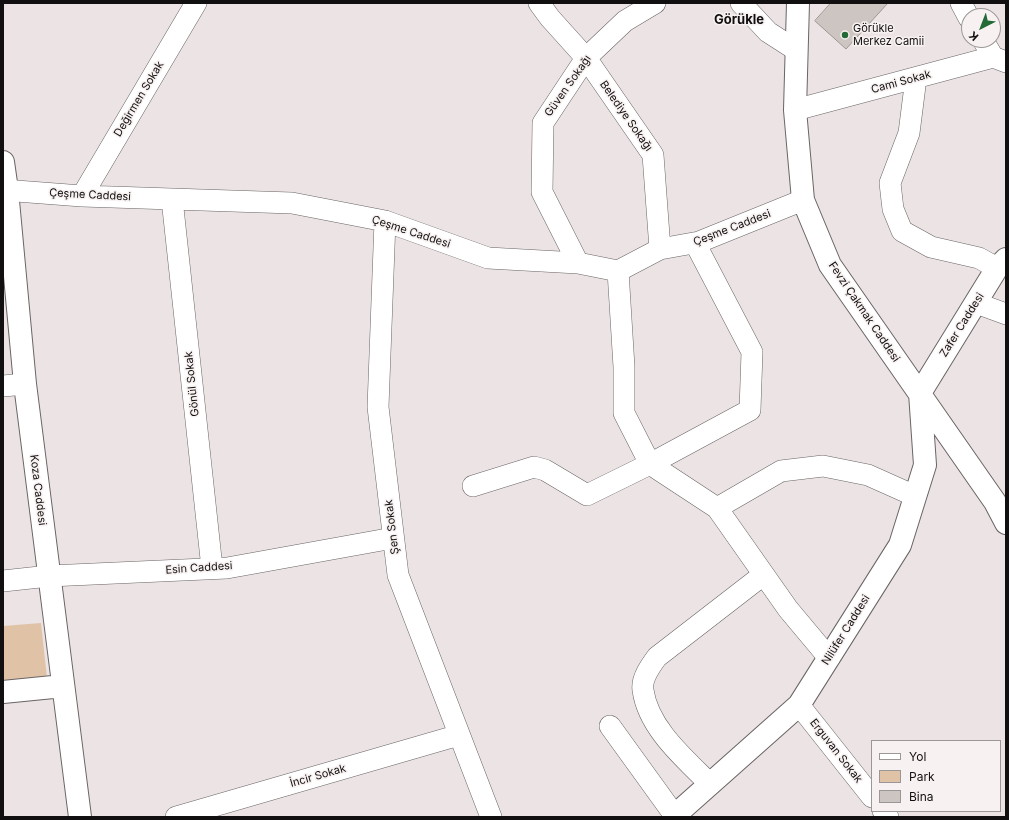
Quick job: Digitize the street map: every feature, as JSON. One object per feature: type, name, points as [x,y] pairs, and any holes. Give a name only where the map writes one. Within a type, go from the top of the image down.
[{"type":"street","name":"Değirmen Sokak","points":[[82,196],[196,3]]},
{"type":"street","name":"Belediye Sokağı","points":[[540,3],[550,18],[586,58],[653,155],[660,249]]},
{"type":"street","name":"Güven Sokağı","points":[[578,264],[542,192],[543,123],[586,58],[625,21],[655,3]]},
{"type":"street","points":[[741,3],[768,32],[796,50]]},
{"type":"street","name":"Fevzi Çakmak Caddesi","points":[[798,3],[795,110],[803,200],[830,265],[920,393],[1000,499],[1006,523]]},
{"type":"street","name":"Cami Sokak","points":[[795,110],[916,78],[994,53]]},
{"type":"street","points":[[916,78],[909,133],[890,184],[893,209],[902,231],[931,247],[1002,264]]},
{"type":"street","name":"Koza Caddesi","points":[[3,162],[25,384],[80,817]]},
{"type":"street","name":"Çeşme Caddesi","points":[[5,190],[82,196],[292,203],[385,221],[488,258],[578,264],[618,271],[660,249],[695,243],[803,200]]},
{"type":"street","name":"Gönül Sokak","points":[[172,199],[212,568]]},
{"type":"street","name":"Şen Sokak","points":[[385,221],[378,408],[398,575],[491,817]]},
{"type":"street","points":[[474,486],[534,467],[545,470],[587,495],[650,464],[750,410],[752,352],[695,243]]},
{"type":"street","name":"Zafer Caddesi","points":[[920,393],[1002,264]]},
{"type":"street","points":[[618,271],[624,367],[624,413],[650,464],[718,508],[788,609],[829,658]]},
{"type":"street","points":[[976,303],[1006,314]]},
{"type":"street","points":[[3,386],[25,384]]},
{"type":"street","name":"Nilüfer Caddesi","points":[[674,816],[799,705],[900,545],[924,465],[920,393]]},
{"type":"street","points":[[718,508],[781,471],[823,466],[868,475],[915,496]]},
{"type":"street","name":"Esin Caddesi","points":[[3,582],[49,576],[226,568],[393,538]]},
{"type":"street","points":[[710,784],[668,743],[650,712],[642,689],[648,670],[657,657],[764,575]]},
{"type":"street","points":[[3,692],[63,686]]},
{"type":"street","name":"Erguvan Sokak","points":[[799,705],[871,796]]},
{"type":"street","points":[[610,726],[674,816]]},
{"type":"street","name":"İncir Sokak","points":[[176,817],[459,735]]},
{"type":"green space","points":[[41,623],[47,678],[3,681],[3,626]]},
{"type":"building","name":"Görükle Merkez Camii","points":[[831,3],[888,3],[846,49],[815,21]]},
{"type":"place","name":"Görükle Merkez Camii","points":[[845,35]]},
{"type":"district","name":"Görükle","points":[[739,20]]}]
